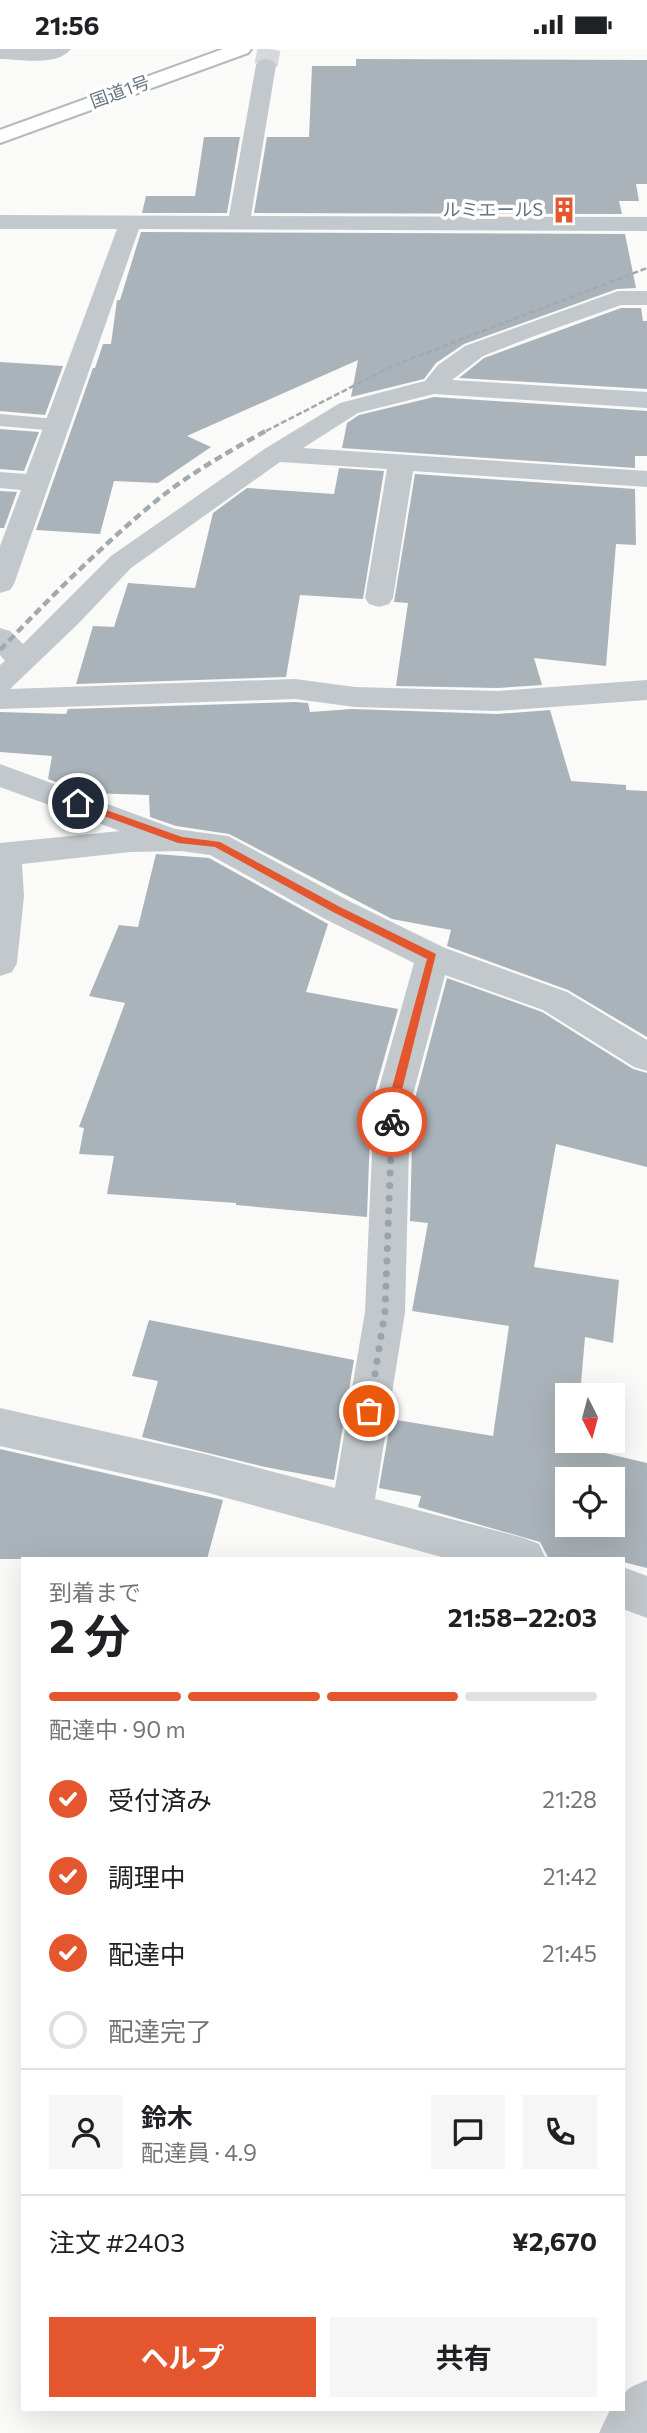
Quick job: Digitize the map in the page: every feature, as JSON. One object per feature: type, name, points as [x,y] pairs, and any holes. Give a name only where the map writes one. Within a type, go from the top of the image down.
[{"type":"highway","name":"国道1号","points":[[0,137],[241,49]]},
{"type":"street","points":[[0,53],[47,54],[61,49]]},
{"type":"street","points":[[239,222],[266,65]]},
{"type":"street","points":[[0,584],[131,221]]},
{"type":"street","points":[[0,222],[647,224]]},
{"type":"street","points":[[434,386],[447,370],[474,351],[618,298],[647,298]]},
{"type":"street","points":[[0,682],[121,562],[275,454],[349,408],[434,386],[647,400]]},
{"type":"street","points":[[275,454],[647,479]]},
{"type":"street","points":[[379,598],[401,462]]},
{"type":"street","points":[[0,480],[36,483]]},
{"type":"street","points":[[0,637],[22,662]]},
{"type":"street","points":[[0,699],[295,689],[355,697],[497,701],[647,690]]},
{"type":"street","points":[[0,775],[181,840]]},
{"type":"street","points":[[0,963],[7,896],[3,854],[130,841],[181,840],[217,844],[337,910],[433,957],[555,1001],[647,1057]]},
{"type":"street","points":[[352,1511],[385,1311],[392,1106],[433,957]]},
{"type":"street","points":[[0,1427],[205,1473],[517,1557]]},
{"type":"street","points":[[625,1589],[647,1597]]},
{"type":"street","points":[[628,2433],[647,2409]]},
{"type":"lane","points":[[0,420],[57,425]]},
{"type":"building","points":[[356,59],[647,60],[647,184],[636,184],[639,201],[619,201],[622,214],[254,213],[267,137],[309,137],[312,66],[356,66]]},
{"type":"building","points":[[204,137],[240,137],[227,213],[142,213],[146,196],[195,196]]},
{"type":"building","points":[[141,232],[625,234],[636,288],[617,289],[464,344],[436,363],[424,379],[351,397],[358,360],[187,436],[211,447],[158,483],[114,481],[100,534],[36,530],[93,368],[103,344],[111,344],[117,300],[120,300]]},
{"type":"building","points":[[621,308],[641,308],[643,321],[647,321],[647,389],[459,378],[484,358]]},
{"type":"building","points":[[0,362],[63,366],[45,415],[0,411]]},
{"type":"building","points":[[434,397],[647,411],[647,456],[635,456],[635,468],[342,448],[347,423],[359,415]]},
{"type":"building","points":[[0,429],[39,432],[24,471],[0,469]]},
{"type":"building","points":[[339,468],[384,471],[363,599],[300,595],[286,677],[76,684],[93,626],[114,627],[128,583],[195,588],[213,513],[247,488],[334,494]]},
{"type":"building","points":[[415,474],[635,489],[636,545],[616,544],[606,666],[534,658],[542,685],[497,688],[396,686],[408,603],[394,602]]},
{"type":"building","points":[[0,491],[17,492],[4,528],[0,528]]},
{"type":"building","points":[[308,703],[310,712],[352,709],[497,714],[550,710],[571,781],[626,785],[626,790],[647,791],[647,1037],[568,990],[447,946],[451,930],[392,919],[229,834],[176,826],[150,817],[149,795],[87,793],[81,791],[82,784],[61,784],[48,779],[52,756],[0,752],[0,712],[66,714],[68,709]]},
{"type":"building","points":[[156,854],[209,858],[328,924],[306,992],[398,1009],[371,1105],[367,1217],[236,1203],[107,1194],[114,1156],[79,1154],[84,1128],[79,1127],[125,1003],[89,996],[119,925],[138,927]]},
{"type":"building","points":[[447,978],[542,1012],[633,1069],[647,1073],[647,1167],[556,1144],[534,1267],[619,1280],[613,1343],[585,1337],[581,1383],[555,1383],[555,1453],[605,1453],[647,1463],[647,1568],[625,1562],[625,1557],[548,1557],[540,1542],[418,1507],[421,1496],[379,1488],[391,1419],[493,1436],[509,1326],[412,1311],[428,1223],[410,1221],[413,1106]]},
{"type":"building","points":[[149,1320],[354,1360],[334,1480],[265,1467],[142,1437],[158,1381],[132,1376]]},
{"type":"building","points":[[0,1449],[223,1500],[208,1557],[0,1559]]},
{"type":"tunnel","points":[[266,65],[269,49]]},
{"type":"railway","points":[[266,431],[392,366],[647,268]]},
{"type":"railway","points":[[0,650],[135,518],[196,472],[269,429]]},
{"type":"way so far","points":[[369,1411],[385,1311],[392,1122]]},
{"type":"place","name":"ルミエールS","points":[[564,210]]},
{"type":"route","points":[[78,803],[181,840],[217,844],[337,910],[433,957],[392,1106],[392,1122]]}]
